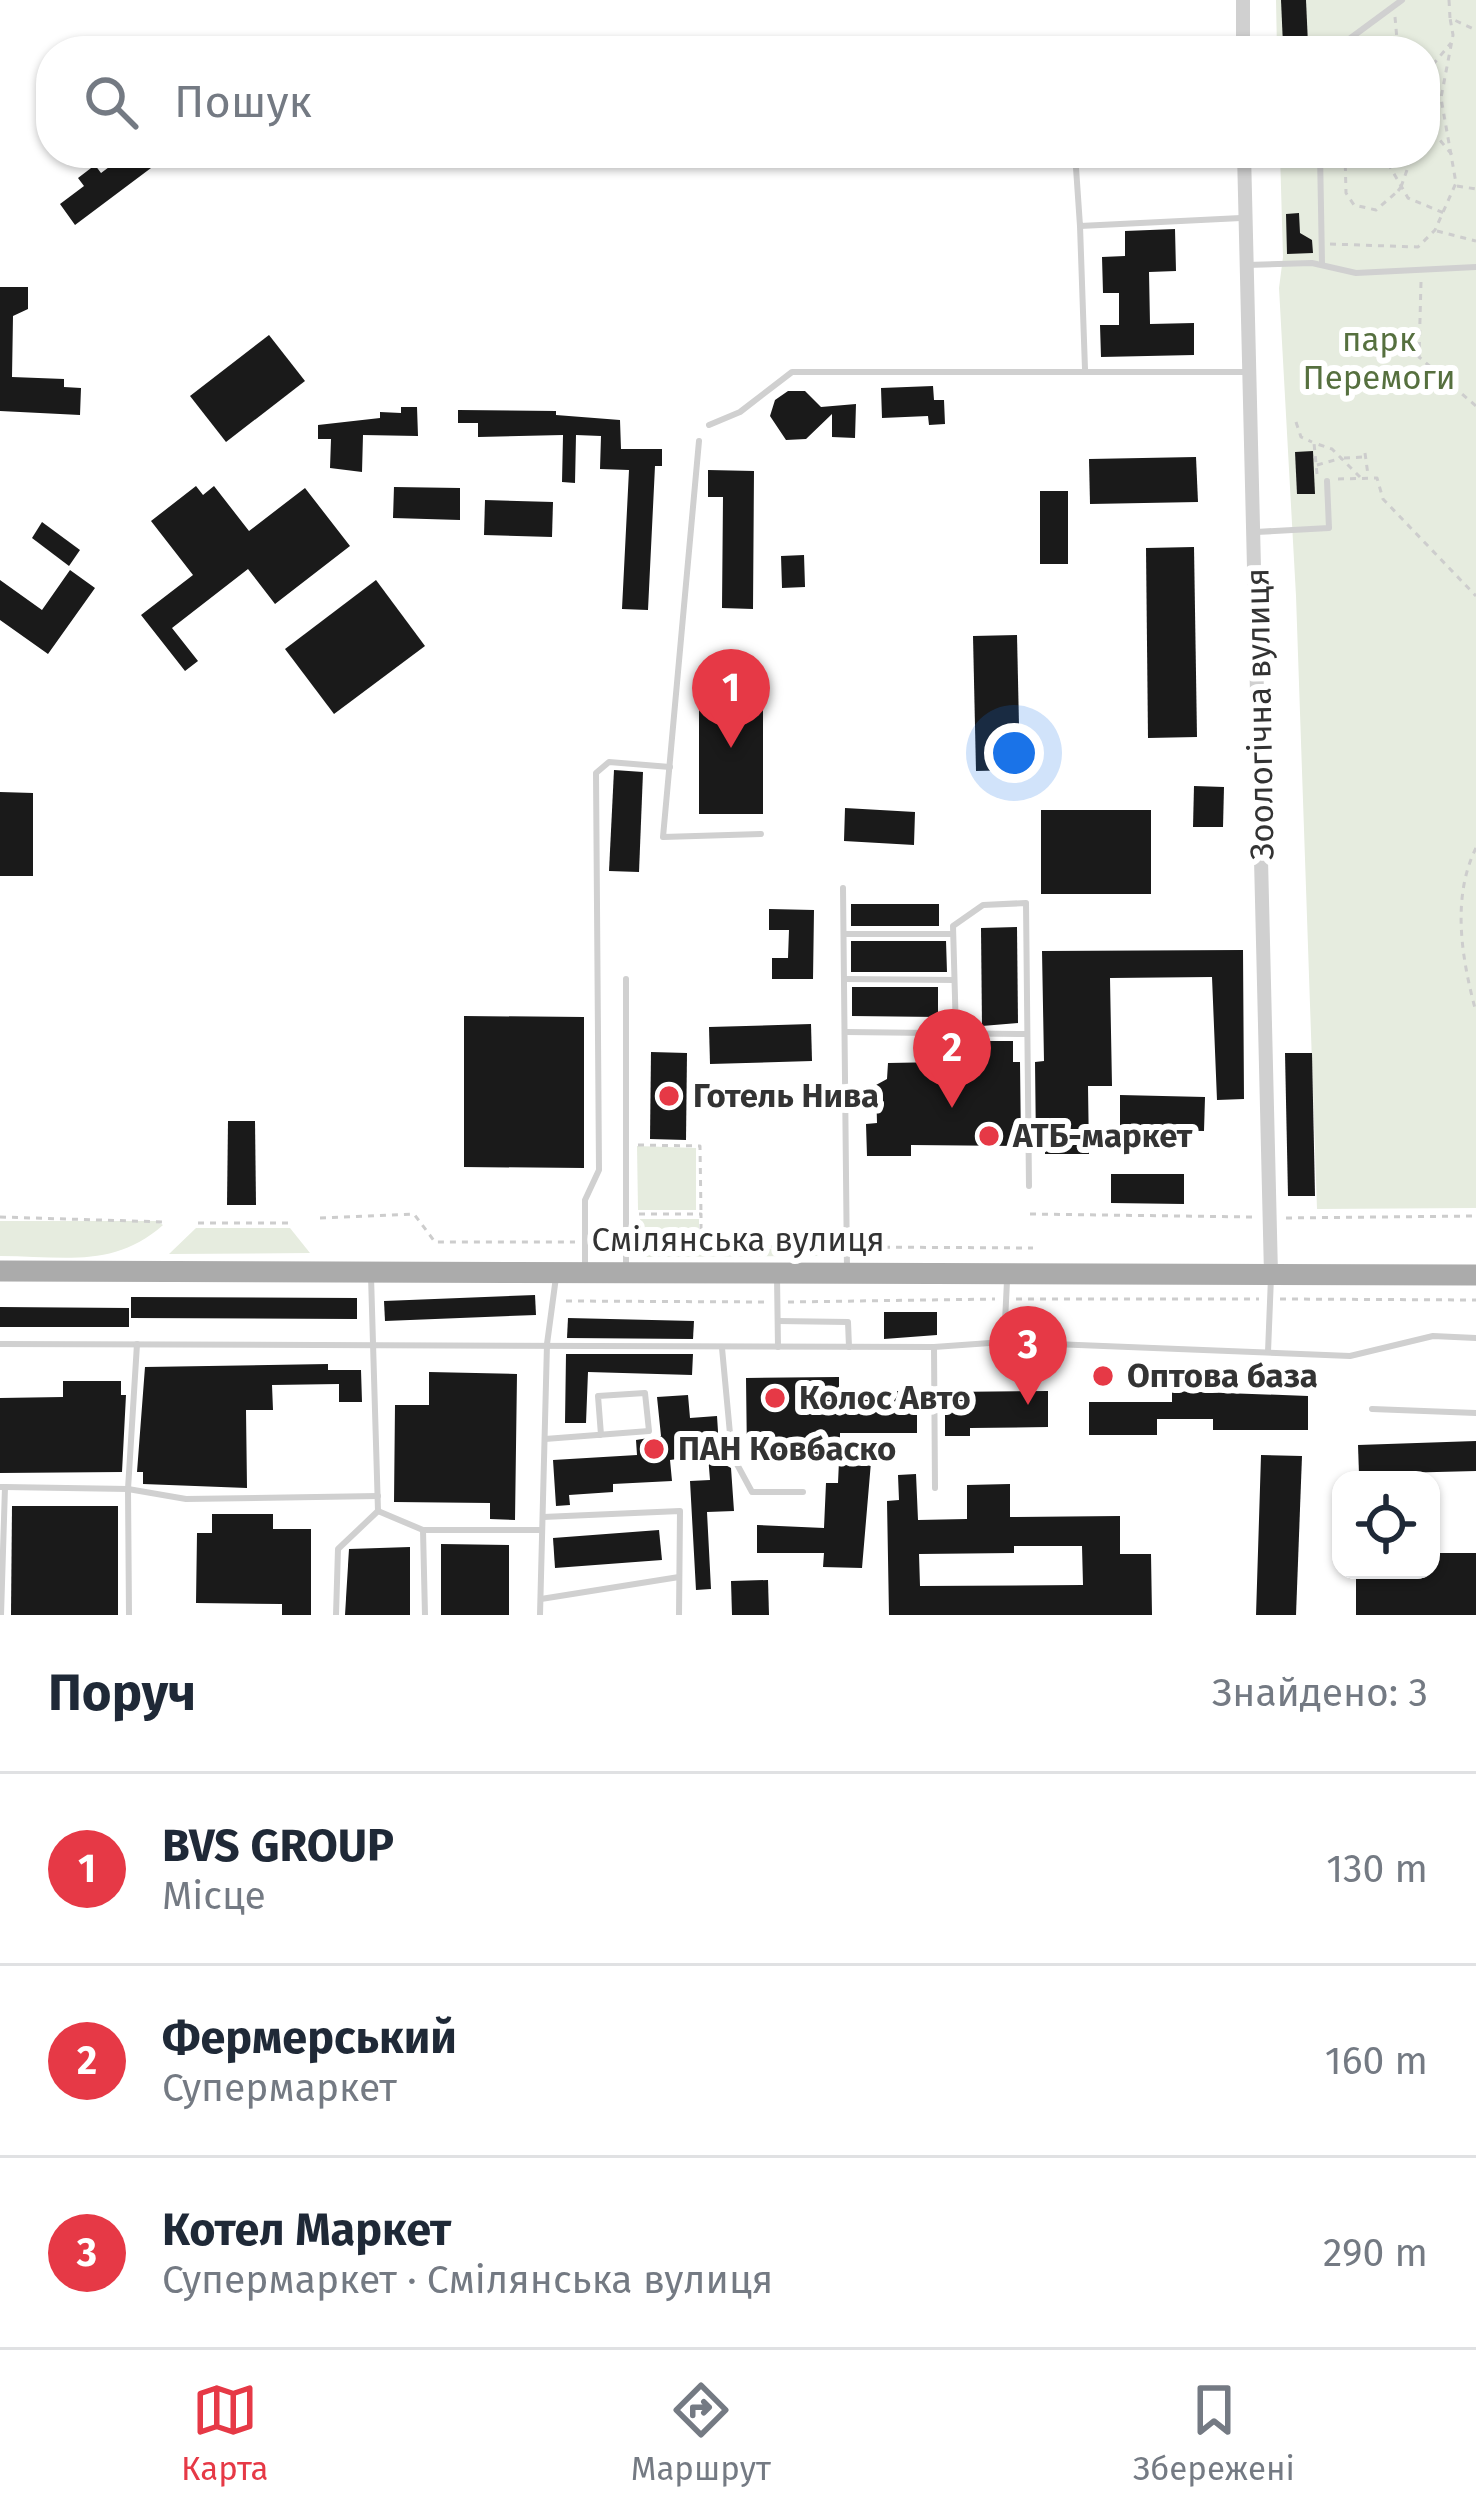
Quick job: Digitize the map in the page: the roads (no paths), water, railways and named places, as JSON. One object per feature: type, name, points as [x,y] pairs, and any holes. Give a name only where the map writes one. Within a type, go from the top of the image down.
[{"type":"main road","name":"Смілянська вулиця","points":[[0,1271],[1476,1275]]},
{"type":"street","points":[[1243,0],[1243,36]]},
{"type":"street","name":"Зоологічна вулиця","points":[[1244,168],[1271,1274]]},
{"type":"lane","points":[[1355,36],[1402,0]]},
{"type":"lane","points":[[1076,168],[1085,369]]},
{"type":"lane","points":[[1320,168],[1322,264]]},
{"type":"lane","points":[[1080,226],[1245,218]]},
{"type":"lane","points":[[1247,265],[1322,264],[1351,272],[1476,267]]},
{"type":"lane","points":[[709,425],[740,412],[792,372],[1251,372]]},
{"type":"lane","points":[[699,441],[663,837],[760,834]]},
{"type":"lane","points":[[1256,532],[1329,528],[1327,481]]},
{"type":"lane","points":[[585,1273],[585,1200],[599,1170],[596,773],[609,762],[670,766]]},
{"type":"lane","points":[[843,888],[847,1274]]},
{"type":"lane","points":[[956,1033],[953,926],[983,905],[1026,903],[1029,1186]]},
{"type":"lane","points":[[844,934],[953,934]]},
{"type":"lane","points":[[626,979],[626,1272]]},
{"type":"lane","points":[[845,979],[954,980]]},
{"type":"lane","points":[[846,1032],[1028,1034]]},
{"type":"lane","points":[[540,1615],[548,1344],[556,1272]]},
{"type":"lane","points":[[336,1615],[338,1549],[378,1510],[371,1273]]},
{"type":"lane","points":[[777,1273],[778,1347]]},
{"type":"lane","points":[[1004,1342],[1008,1274]]},
{"type":"lane","points":[[1268,1352],[1271,1274]]},
{"type":"lane","points":[[778,1322],[848,1322],[849,1347]]},
{"type":"lane","points":[[0,1344],[722,1348],[1004,1342],[1351,1356],[1433,1336],[1476,1338]]},
{"type":"lane","points":[[129,1615],[128,1489],[137,1344]]},
{"type":"lane","points":[[934,1347],[935,1488]]},
{"type":"lane","points":[[722,1348],[733,1454],[752,1492],[803,1492]]},
{"type":"lane","points":[[545,1439],[601,1435],[649,1431],[645,1393],[598,1396],[601,1435]]},
{"type":"lane","points":[[1372,1409],[1476,1413]]},
{"type":"lane","points":[[2,1615],[2,1487],[128,1489],[186,1499],[378,1496]]},
{"type":"lane","points":[[378,1510],[423,1530],[542,1530]]},
{"type":"lane","points":[[542,1517],[680,1510],[679,1615]]},
{"type":"lane","points":[[423,1530],[425,1615]]},
{"type":"lane","points":[[540,1599],[679,1576]]},
{"type":"place","name":"BVS GROUP","points":[[731,748]]},
{"type":"place","name":"Готель Нива","points":[[669,1096]]},
{"type":"place","name":"Фермерський","points":[[952,1108]]},
{"type":"place","name":"АТБ-маркет","points":[[989,1136]]},
{"type":"place","name":"Оптова база","points":[[1103,1376]]},
{"type":"place","name":"Колос Авто","points":[[775,1398]]},
{"type":"place","name":"Котел Маркет","points":[[1028,1405]]},
{"type":"place","name":"ПАН Ковбаско","points":[[654,1449]]},
{"type":"park label","name":"парк Перемоги","points":[[1379,359]]}]
